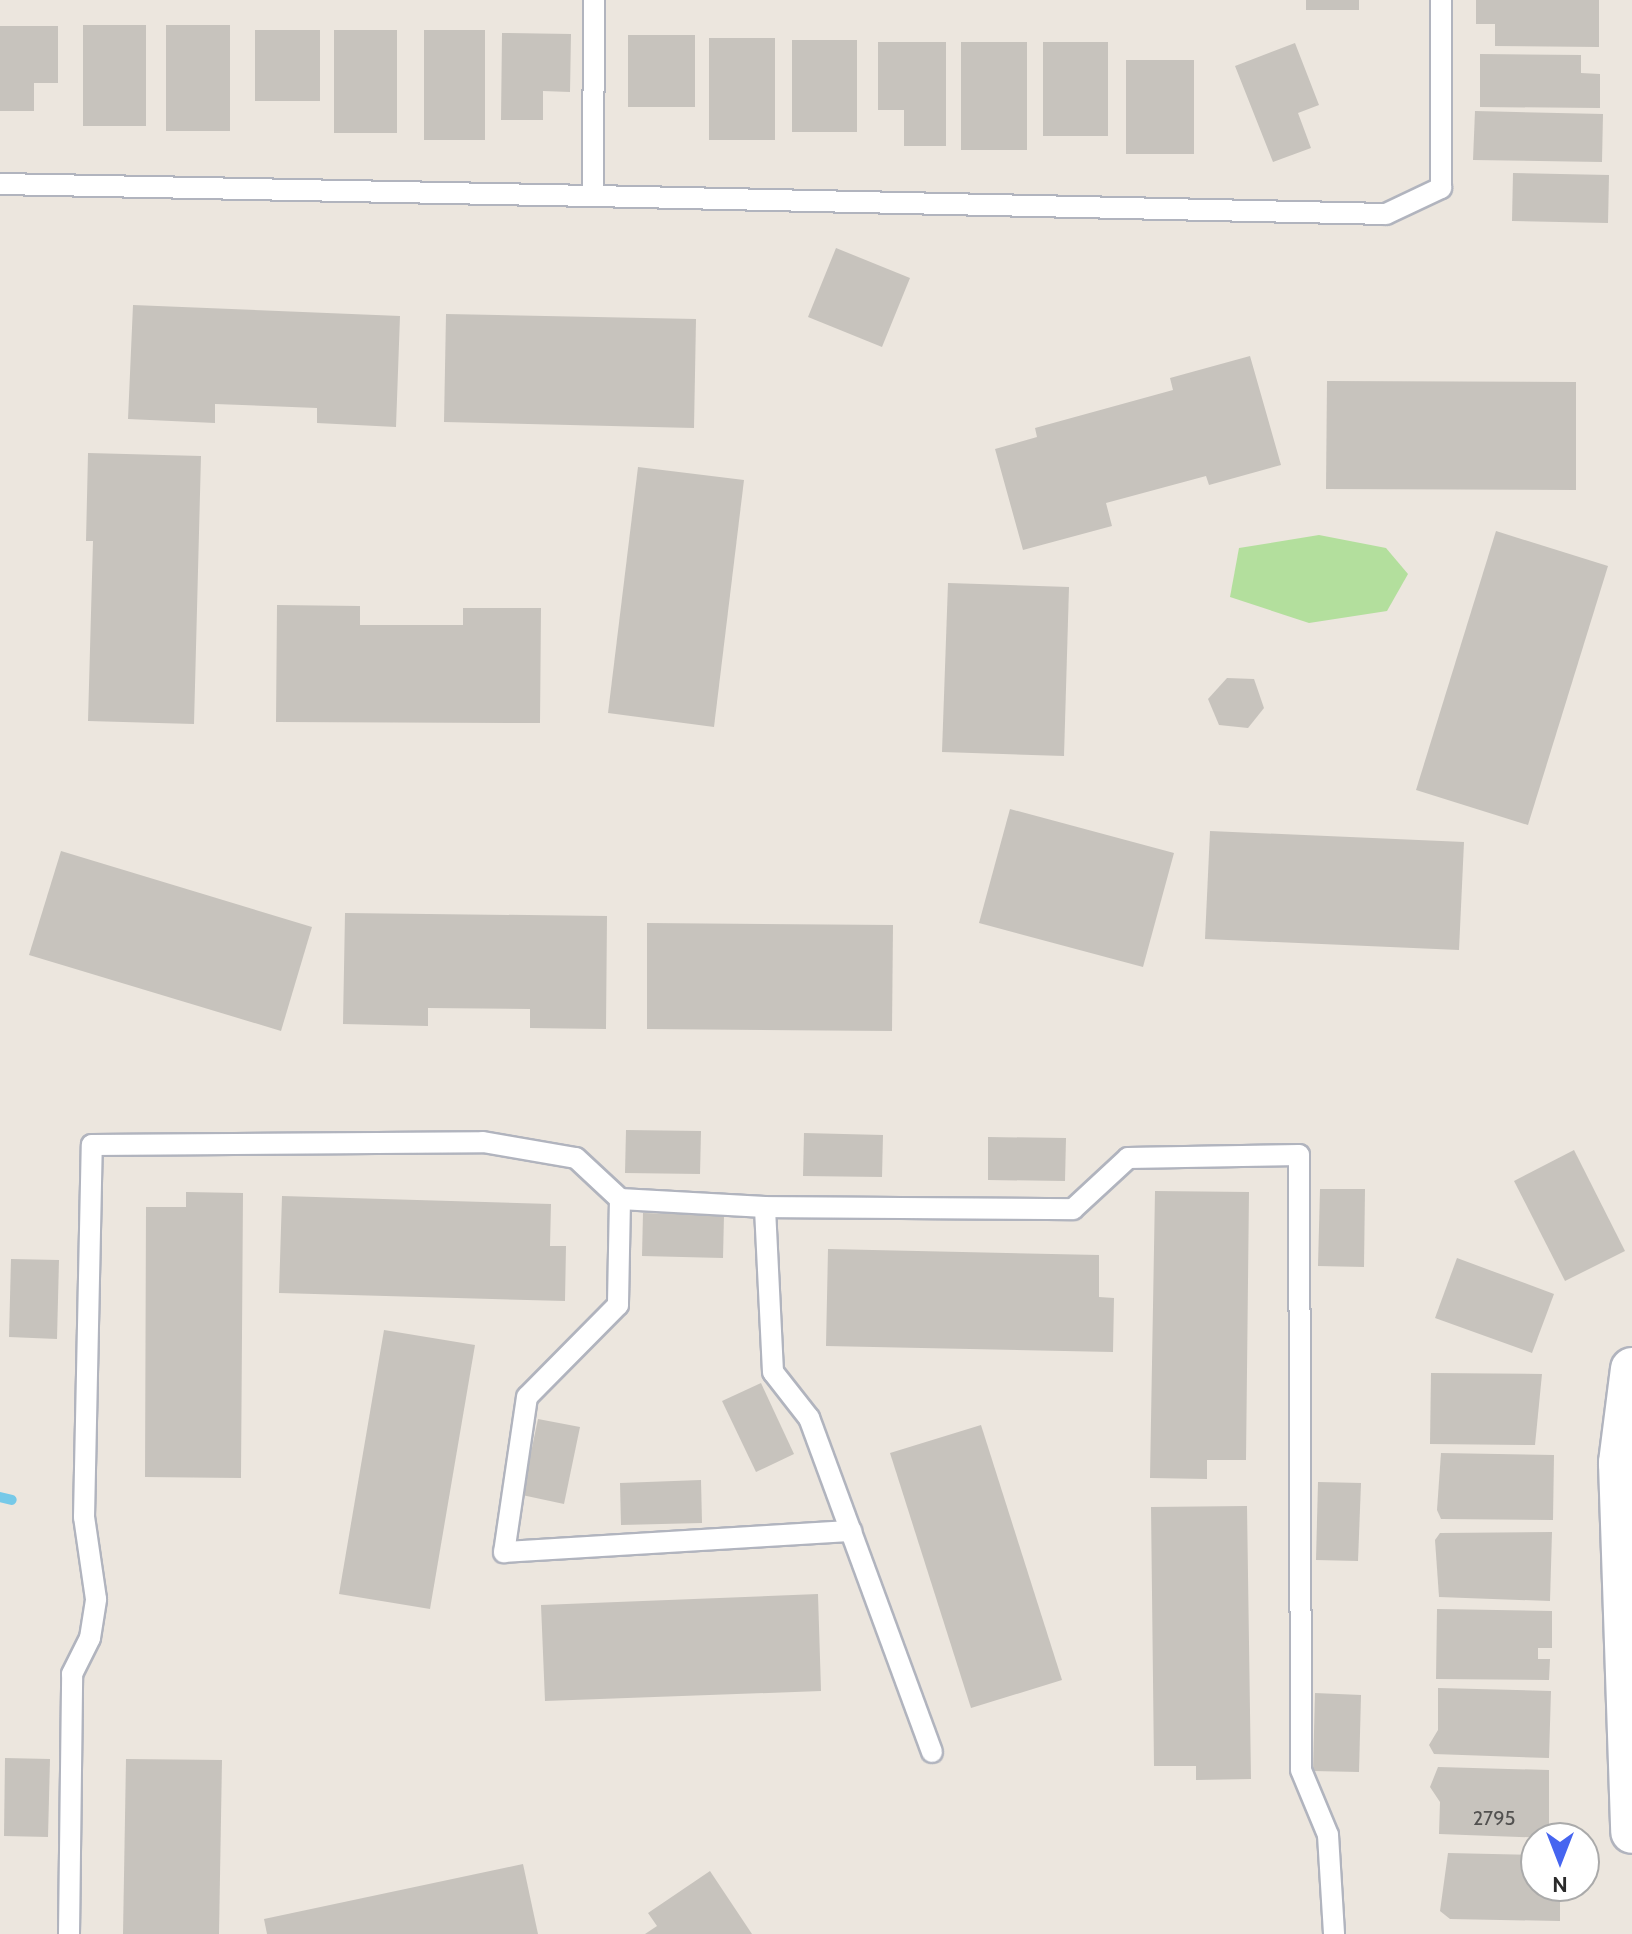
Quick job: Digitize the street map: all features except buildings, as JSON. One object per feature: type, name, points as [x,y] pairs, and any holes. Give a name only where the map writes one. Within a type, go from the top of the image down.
[{"type":"street","points":[[1632,1369],[1620,1463],[1632,1832]]},
{"type":"lane","points":[[593,196],[594,0]]},
{"type":"lane","points":[[0,184],[1386,214],[1441,188],[1441,0]]},
{"type":"lane","points":[[69,1934],[72,1674],[90,1638],[96,1599],[84,1517],[92,1145],[483,1142],[576,1158],[620,1199],[765,1207],[1073,1209],[1128,1158],[1299,1155],[1301,1770],[1328,1835],[1334,1934]]},
{"type":"lane","points":[[620,1199],[618,1305],[527,1397],[504,1552],[851,1531]]},
{"type":"lane","points":[[765,1207],[773,1372],[809,1418],[932,1752]]},
{"type":"green space","points":[[1319,535],[1386,548],[1408,574],[1387,611],[1309,623],[1230,597],[1239,548]]},
{"type":"waterway","points":[[0,1497],[12,1500]]}]
